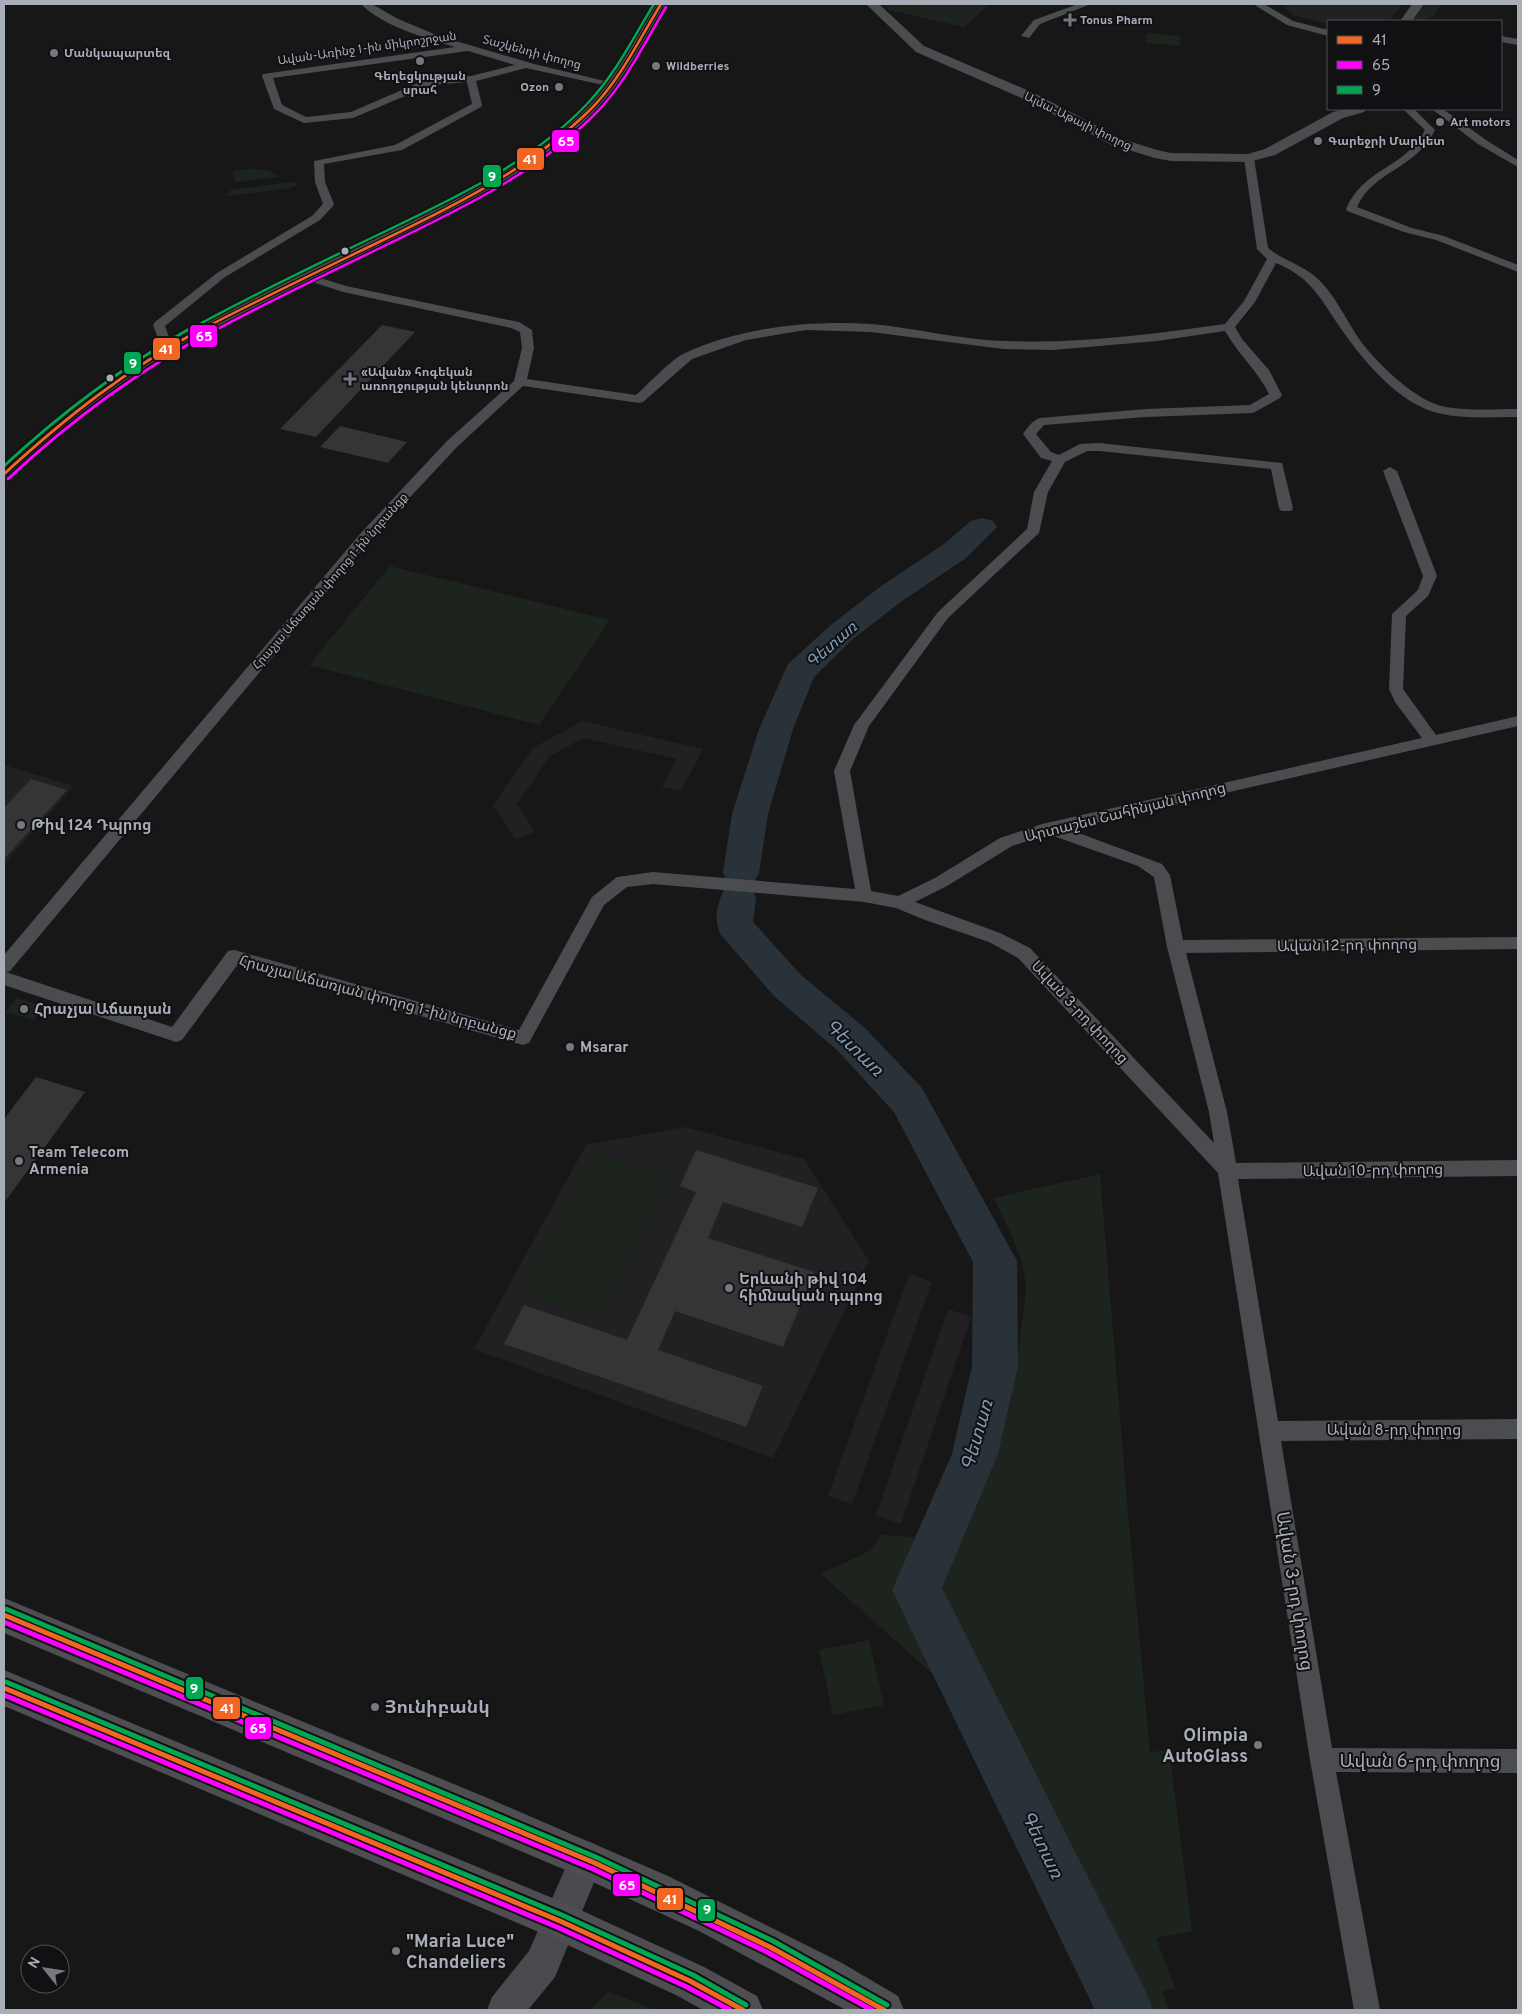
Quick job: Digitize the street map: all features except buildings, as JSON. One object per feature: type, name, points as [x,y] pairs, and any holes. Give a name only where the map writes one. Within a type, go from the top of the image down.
[{"type":"highway","points":[[4,1615],[587,1858],[705,1912],[839,1983],[884,2010]]},
{"type":"highway","points":[[4,1688],[560,1921],[690,1981],[743,2010]]},
{"type":"main road","points":[[4,474],[81,406],[167,350],[435,213],[510,171],[557,140],[590,110],[612,84],[661,4]]},
{"type":"main road","points":[[505,2010],[542,1964],[587,1858]]},
{"type":"street","name":"Տաշկենդի փողոց","points":[[366,4],[388,19],[412,31],[526,65],[568,76],[612,84]]},
{"type":"street","name":"Ալմա-Աթայի փողոց","points":[[872,4],[920,49],[1029,96],[1117,142],[1143,151],[1171,157],[1249,158],[1270,152],[1338,116],[1356,110]]},
{"type":"street","points":[[1026,36],[1037,22],[1086,4]]},
{"type":"street","points":[[1258,4],[1290,23],[1327,33]]},
{"type":"street","points":[[1407,20],[1418,4]]},
{"type":"street","points":[[1502,39],[1518,42]]},
{"type":"street","name":"Ավան-Առինջ 1-ին միկրոշրջան","points":[[468,48],[267,76],[278,107],[304,120],[359,113],[429,82],[470,79],[526,65]]},
{"type":"street","points":[[167,350],[160,325],[221,275],[316,218],[328,207],[329,204],[320,182],[318,163],[405,146],[477,105],[470,79]]},
{"type":"street","points":[[1410,110],[1417,115],[1430,130],[1428,136],[1404,159],[1362,188],[1351,209],[1408,230],[1440,238],[1518,269]]},
{"type":"street","points":[[1438,110],[1482,142],[1518,164]]},
{"type":"street","points":[[1249,158],[1263,249],[1273,258],[1295,267],[1318,285],[1359,348],[1393,382],[1421,402],[1433,408],[1450,412],[1518,413]]},
{"type":"street","points":[[307,277],[343,289],[515,324],[526,330],[528,348],[520,382],[639,399],[688,356],[744,337],[806,326],[871,328],[1003,345],[1054,346],[1157,337],[1229,327],[1249,302],[1273,258]]},
{"type":"street","points":[[1060,459],[1046,455],[1029,434],[1040,422],[1128,414],[1253,409],[1276,395],[1265,373],[1237,341],[1229,327]]},
{"type":"street","name":"Հրաչյա Աճառյան փողոց 1-ին նրբանցք","points":[[4,966],[365,537],[452,444],[520,382]]},
{"type":"street","points":[[900,902],[864,896],[842,771],[862,725],[943,615],[1034,530],[1041,492],[1060,459],[1085,448],[1100,446],[1277,466],[1286,508]]},
{"type":"street","points":[[1390,471],[1430,576],[1429,585],[1422,594],[1399,614],[1396,689],[1400,698],[1431,739]]},
{"type":"street","name":"Արտաշես Շահինյան փողոց","points":[[900,902],[941,882],[1006,842],[1048,828],[1431,739],[1518,721]]},
{"type":"street","name":"Ավան 3-րդ փողոց","points":[[1048,828],[1156,868],[1162,876],[1164,883],[1176,947],[1218,1112],[1322,1760],[1367,2010]]},
{"type":"street","name":"Հրաչյա Աճառյան փողոց 1-ին նրբանցք","points":[[4,978],[176,1035],[234,956],[523,1038],[598,901],[623,881],[653,878],[864,896]]},
{"type":"street","name":"Ավան 3-րդ փողոց","points":[[900,902],[931,918],[1001,940],[1024,953],[1228,1171]]},
{"type":"street","name":"Ավան 12-րդ փողոց","points":[[1176,947],[1518,943]]},
{"type":"street","name":"Ավան 10-րդ փողոց","points":[[1228,1171],[1518,1168]]},
{"type":"street","name":"Ավան 8-րդ փողոց","points":[[1269,1431],[1518,1429]]},
{"type":"street","name":"Ավան 6-րդ փողոց","points":[[1322,1760],[1518,1761]]},
{"type":"shaded area","points":[[883,4],[990,4],[964,27],[889,10]]},
{"type":"shaded area","points":[[900,4],[921,4],[967,14],[956,24],[893,10]]},
{"type":"shaded area","points":[[1282,4],[1403,4],[1390,20],[1327,20],[1327,24],[1293,15]]},
{"type":"shaded area","points":[[1425,4],[1440,4],[1433,16],[1421,20],[1413,20]]},
{"type":"shaded area","points":[[1147,33],[1181,36],[1180,46],[1145,43]]},
{"type":"shaded area","points":[[267,170],[278,177],[235,182],[232,171]]},
{"type":"shaded area","points":[[293,182],[299,184],[290,188],[226,196],[231,190]]},
{"type":"shaded area","points":[[390,566],[610,620],[539,725],[309,665]]},
{"type":"shaded area","points":[[582,721],[703,749],[681,791],[662,787],[677,759],[583,738],[550,756],[517,804],[535,832],[515,839],[493,805],[533,748]]},
{"type":"shaded area","name":"Թիվ 124 Դպրոց","points":[[4,765],[74,786],[4,864]]},
{"type":"shaded area","points":[[16,998],[43,1007],[33,1020],[5,1012]]},
{"type":"shaded area","points":[[685,1127],[804,1159],[869,1261],[773,1458],[474,1349],[586,1145]]},
{"type":"shaded area","points":[[593,1152],[669,1177],[598,1319],[518,1290]]},
{"type":"shaded area","points":[[1100,1174],[1150,1752],[1169,1750],[1192,1931],[1156,1938],[1175,1988],[1162,1991],[1169,2010],[1106,2010],[954,1693],[821,1574],[871,1550],[881,1535],[950,1539],[977,1488],[998,1435],[1013,1381],[1025,1301],[1026,1287],[1022,1264],[1014,1241],[994,1198]]},
{"type":"shaded area","points":[[909,1274],[932,1282],[852,1504],[828,1496]]},
{"type":"shaded area","points":[[948,1309],[971,1317],[901,1524],[876,1515]]},
{"type":"shaded area","points":[[869,1640],[884,1705],[833,1715],[819,1650]]},
{"type":"shaded area","points":[[609,1992],[655,2010],[589,2010]]},
{"type":"waterway","name":"Գետառ","points":[[741,873],[750,814],[776,729],[800,672],[843,631],[891,594],[955,551],[982,527]]},
{"type":"waterway","name":"Գետառ","points":[[738,898],[734,925],[788,986],[851,1039],[908,1100],[995,1261],[995,1366],[975,1454],[917,1590],[1125,2010]]},
{"type":"transit line","name":"9","points":[[4,466],[80,400],[107,380],[165,343],[255,295],[442,204],[503,170],[533,150],[560,129],[596,94],[614,69],[654,4]]},
{"type":"transit line","name":"41","points":[[4,474],[94,396],[164,350],[253,303],[441,212],[505,176],[535,156],[590,110],[611,86],[661,4]]},
{"type":"transit line","name":"65","points":[[8,479],[85,411],[169,355],[258,308],[447,216],[479,199],[540,160],[569,138],[606,102],[634,62],[666,7]]},
{"type":"transit line","name":"9","points":[[6,1609],[598,1858],[773,1941],[887,2005]]},
{"type":"transit line","name":"41","points":[[4,1615],[595,1863],[770,1947],[884,2010]]},
{"type":"transit line","name":"65","points":[[4,1622],[593,1869],[767,1952],[872,2010]]},
{"type":"transit line","name":"9","points":[[6,1682],[562,1915],[693,1975],[746,2005]]},
{"type":"transit line","name":"41","points":[[4,1688],[560,1921],[690,1981],[743,2010]]},
{"type":"transit line","name":"65","points":[[4,1695],[557,1927],[687,1987],[730,2010]]},
{"type":"place","name":"Tonus Pharm","points":[[1070,20]]},
{"type":"place","name":"Մանկապարտեզ","points":[[54,53]]},
{"type":"place","name":"Գեղեցկության սրահ","points":[[420,61]]},
{"type":"place","name":"Wildberries","points":[[656,66]]},
{"type":"place","name":"Ozon","points":[[559,87]]},
{"type":"place","name":"Art motors","points":[[1440,122]]},
{"type":"place","name":"Գարեջրի Մարկետ","points":[[1318,141]]},
{"type":"place","name":"«Ավան» հոգեկան առողջության կենտրոն","points":[[350,379]]},
{"type":"place","name":"Թիվ 124 Դպրոց","points":[[21,825]]},
{"type":"place","name":"Հրաչյա Աճառյան","points":[[24,1009]]},
{"type":"place","name":"Msarar","points":[[570,1047]]},
{"type":"place","name":"Team Telecom Armenia","points":[[19,1161]]},
{"type":"place","name":"Երևանի թիվ 104 հիմնական դպրոց","points":[[729,1288]]},
{"type":"place","name":"Յունիբանկ","points":[[375,1707]]},
{"type":"place","name":"Olimpia AutoGlass","points":[[1258,1745]]},
{"type":"place","name":"\"Maria Luce\" Chandeliers","points":[[396,1951]]}]
